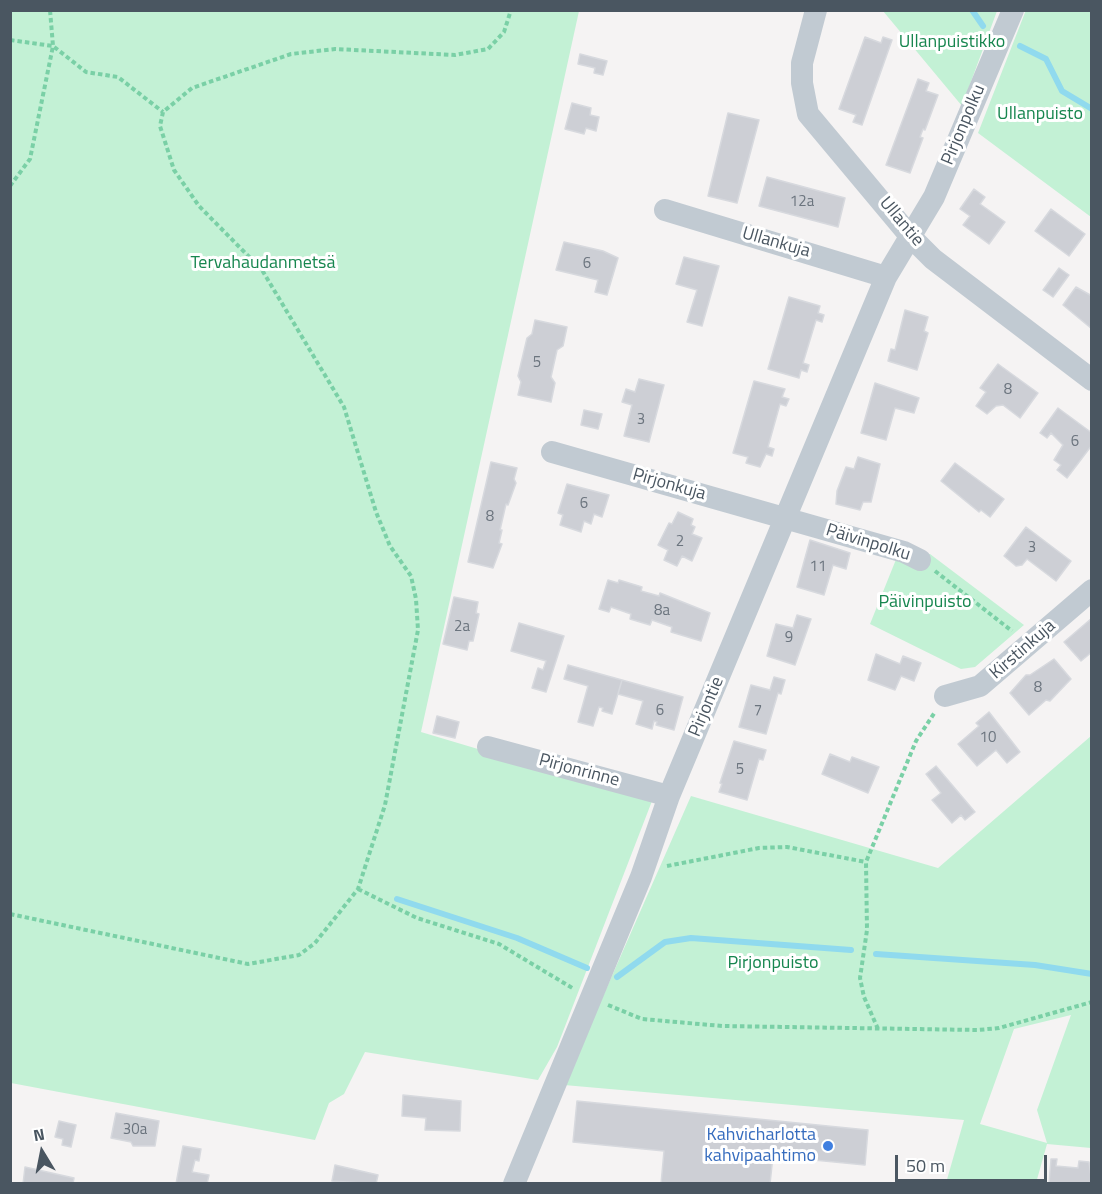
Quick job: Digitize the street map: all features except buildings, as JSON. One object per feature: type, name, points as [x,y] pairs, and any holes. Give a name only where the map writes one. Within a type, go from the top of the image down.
[{"type":"street","name":"Ullantie","points":[[816,10],[802,63],[802,83],[808,114],[910,236],[933,259],[1092,380]]},
{"type":"street","name":"Pirjonpolku","points":[[910,236],[933,197],[1013,10]]},
{"type":"street","name":"Ullankuja","points":[[665,210],[886,277]]},
{"type":"street","name":"Pirjontie","points":[[514,1184],[641,877],[669,796],[787,519],[886,277],[910,236]]},
{"type":"street","name":"Pirjonkuja","points":[[552,452],[787,519]]},
{"type":"street","name":"Päivinpolku","points":[[787,519],[903,552],[920,560]]},
{"type":"street","name":"Kirstinkuja","points":[[945,696],[980,686],[1092,590]]},
{"type":"street","name":"Pirjonrinne","points":[[488,747],[669,796]]},
{"type":"path","points":[[10,186],[30,159],[53,46],[50,10]]},
{"type":"path","points":[[10,914],[248,964],[298,955],[307,949],[331,927],[358,889],[385,805],[418,630],[416,599],[411,576],[390,546],[376,512],[344,407],[262,270],[199,206],[174,170],[162,140],[160,126],[163,112],[192,88],[291,54],[335,49],[455,55],[488,48],[504,32],[511,10]]},
{"type":"path","points":[[10,40],[53,46],[86,72],[118,77],[163,112]]},
{"type":"path","name":"Päivinpolku","points":[[920,560],[997,617],[1029,646]]},
{"type":"path","points":[[878,1029],[864,997],[860,978],[867,930],[866,862],[916,741],[945,696]]},
{"type":"path","points":[[641,877],[674,863],[759,848],[787,847],[866,862]]},
{"type":"path","points":[[358,889],[417,918],[499,944],[589,998],[642,1019],[722,1026],[978,1030],[999,1028],[1092,1002]]},
{"type":"green space","name":"Ullanpuisto","points":[[1026,10],[1091,11],[1091,217],[978,133]]},
{"type":"green space","name":"Tervahaudanmetsä","points":[[10,11],[579,11],[421,732],[652,801],[557,1047],[538,1080],[365,1052],[344,1094],[329,1103],[315,1140],[11,1083]]},
{"type":"green space","name":"Ullanpuistikko","points":[[883,11],[997,11],[962,106]]},
{"type":"green space","name":"Päivinpuisto","points":[[930,554],[1024,625],[975,667],[961,669],[870,624],[897,557]]},
{"type":"green space","name":"Pirjonpuisto","points":[[1091,736],[1091,1148],[1047,1144],[1036,1183],[946,1183],[964,1120],[564,1085],[691,796],[938,868]],"holes":[[[1071,1015],[1037,1110],[1047,1143],[980,1124],[1014,1029]]]},
{"type":"waterway","points":[[972,10],[983,26]]},
{"type":"waterway","points":[[1020,46],[1046,59],[1062,91],[1092,109]]},
{"type":"waterway","points":[[397,899],[517,938],[587,968]]},
{"type":"waterway","points":[[617,977],[665,942],[691,938],[851,950]]},
{"type":"waterway","points":[[876,954],[1035,965],[1092,974]]},
{"type":"place","name":"Kahvicharlotta kahvipaahtimo","points":[[828,1146]]}]
